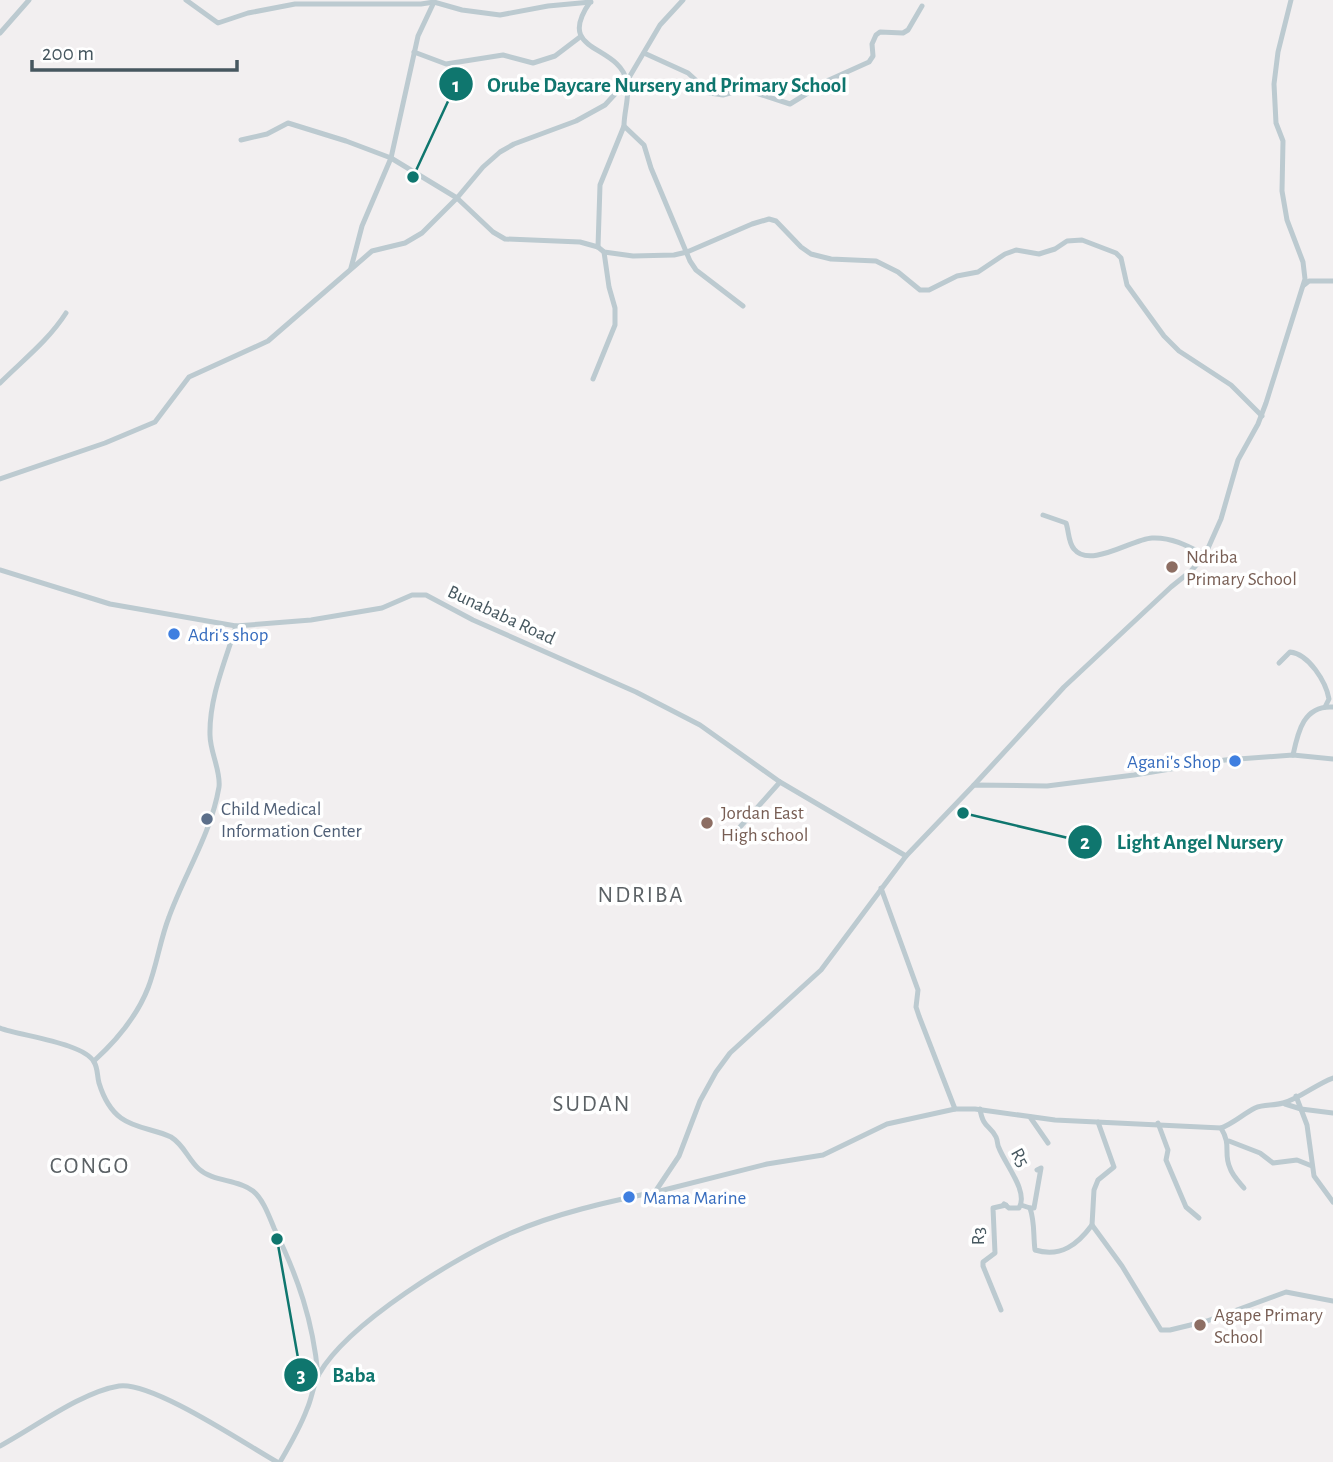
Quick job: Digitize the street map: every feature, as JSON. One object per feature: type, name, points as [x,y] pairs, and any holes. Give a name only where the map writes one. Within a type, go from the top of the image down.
[{"type":"street","points":[[0,33],[29,0]]},
{"type":"street","points":[[186,0],[218,23],[248,13],[295,4],[421,5],[435,1],[462,10],[500,15],[590,1]]},
{"type":"street","points":[[0,479],[105,443],[155,422],[189,377],[268,341],[372,251],[415,238],[500,152],[590,115],[605,105],[627,81],[660,25],[683,0]]},
{"type":"street","points":[[656,1192],[679,1156],[700,1101],[723,1063],[772,1012],[804,988],[821,970],[906,856],[1064,687],[1191,571],[1205,555],[1221,519],[1235,467],[1262,416],[1304,285],[1303,262],[1287,220],[1282,191],[1283,141],[1276,123],[1274,84],[1278,52],[1291,0]]},
{"type":"street","points":[[351,268],[362,226],[391,158],[414,52],[426,14],[435,1]]},
{"type":"street","points":[[590,1],[580,19],[580,37],[616,64],[627,81],[624,125],[600,185],[598,247]]},
{"type":"street","points":[[421,5],[426,14]]},
{"type":"street","points":[[644,53],[688,73],[710,93],[723,95],[744,89],[790,104],[829,80],[869,62],[873,56],[872,44],[876,35],[880,32],[899,33],[908,30],[922,6]]},
{"type":"street","points":[[414,52],[446,64],[503,55],[533,63],[555,56],[580,37]]},
{"type":"street","points":[[241,140],[267,134],[288,123],[338,138],[391,158],[457,198],[493,232],[505,239],[580,242],[598,247],[604,252],[655,257],[687,252],[769,219],[776,221],[811,254],[831,259],[876,261],[898,272],[920,290],[929,290],[957,276],[978,272],[1016,250],[1040,254],[1073,239],[1093,243],[1121,258],[1128,285],[1172,344],[1231,385],[1262,416]]},
{"type":"street","points":[[624,125],[644,145],[690,261],[703,277],[743,306]]},
{"type":"street","points":[[593,379],[616,317],[608,288],[604,252]]},
{"type":"street","points":[[1304,285],[1309,281],[1333,281]]},
{"type":"street","points":[[0,383],[42,345],[66,313]]},
{"type":"street","points":[[1043,516],[1066,523],[1072,546],[1085,555],[1105,555],[1135,541],[1159,538],[1179,543],[1205,555]]},
{"type":"street","name":"Bunababa Road","points":[[0,570],[110,604],[236,626],[335,616],[382,608],[412,595],[426,595],[473,620],[636,692],[700,724],[780,782],[906,856]]},
{"type":"street","points":[[94,1060],[123,1031],[147,991],[169,917],[198,855],[216,803],[219,783],[210,738],[211,713],[236,626]]},
{"type":"street","points":[[1279,663],[1290,652],[1301,656],[1326,687],[1329,699],[1325,707]]},
{"type":"street","points":[[1293,755],[1301,724],[1307,715],[1325,707],[1333,707]]},
{"type":"street","points":[[974,785],[1047,786],[1225,760],[1293,755],[1333,758]]},
{"type":"street","points":[[740,827],[780,782]]},
{"type":"street","points":[[881,888],[918,990],[916,1003],[919,1016],[955,1109]]},
{"type":"street","points":[[0,1028],[63,1045],[88,1055],[94,1060],[107,1102],[118,1116],[128,1123],[171,1138],[184,1149],[201,1171],[254,1192],[266,1210],[300,1286],[314,1338],[318,1375]]},
{"type":"street","points":[[0,1446],[54,1413],[100,1392],[121,1386],[153,1393],[279,1462],[308,1408],[318,1375],[334,1353],[366,1321],[406,1293],[481,1248],[512,1233],[589,1206],[767,1164],[823,1155],[887,1124],[955,1109],[980,1109],[1055,1120],[1221,1128],[1260,1106],[1283,1103],[1333,1079]]},
{"type":"street","points":[[1296,1096],[1307,1125],[1314,1176],[1333,1202]]},
{"type":"street","points":[[1283,1103],[1333,1113]]},
{"type":"street","name":"R5","points":[[980,1109],[984,1125],[995,1135],[1010,1172],[1016,1176],[1022,1198],[1021,1205]]},
{"type":"street","points":[[1030,1117],[1048,1143]]},
{"type":"street","points":[[1030,1208],[1035,1222],[1035,1250],[1062,1251],[1085,1237],[1092,1225],[1094,1189],[1098,1180],[1114,1167],[1098,1122]]},
{"type":"street","points":[[1158,1123],[1168,1150],[1166,1160],[1186,1207],[1199,1218]]},
{"type":"street","points":[[1221,1128],[1229,1141],[1260,1153],[1273,1163],[1297,1160],[1312,1167]]},
{"type":"street","points":[[1229,1141],[1229,1168],[1244,1188]]},
{"type":"street","points":[[1021,1205],[1034,1208],[1041,1168],[1037,1170]]},
{"type":"street","name":"R3","points":[[1001,1310],[983,1266],[983,1262],[995,1253],[993,1208],[1005,1205],[1014,1209],[1021,1205]]},
{"type":"street","points":[[1092,1225],[1122,1266],[1161,1330],[1170,1331],[1207,1321],[1286,1292],[1333,1301]]},
{"type":"place","name":"Orube Daycare Nursery and Primary School","points":[[413,177]]},
{"type":"place","name":"Ndriba Primary School","points":[[1172,567]]},
{"type":"place","name":"Adri's shop","points":[[174,634]]},
{"type":"place","name":"Agani's Shop","points":[[1235,761]]},
{"type":"place","name":"Light Angel Nursery","points":[[963,813]]},
{"type":"place","name":"Child Medical Information Center","points":[[207,819]]},
{"type":"place","name":"Jordan East High school","points":[[707,823]]},
{"type":"place","name":"Mama Marine","points":[[629,1197]]},
{"type":"place","name":"Baba","points":[[277,1239]]},
{"type":"place","name":"Agape Primary School","points":[[1200,1325]]},
{"type":"district","name":"NDRIBA","points":[[641,894]]},
{"type":"district","name":"SUDAN","points":[[592,1103]]},
{"type":"district","name":"CONGO","points":[[90,1165]]}]
